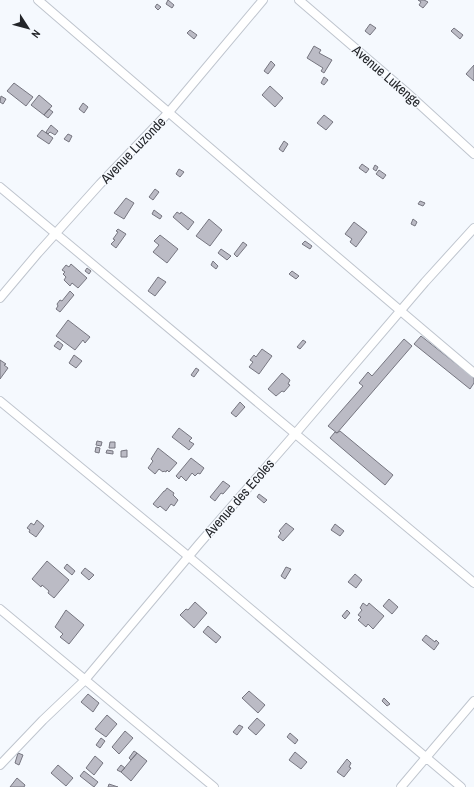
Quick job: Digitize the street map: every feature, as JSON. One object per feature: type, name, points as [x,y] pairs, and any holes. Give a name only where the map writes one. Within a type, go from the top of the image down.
[{"type":"street","points":[[38,0],[474,373]]},
{"type":"street","name":"Avenue Luzonde","points":[[0,298],[100,184],[169,112],[264,0]]},
{"type":"street","name":"Avenue Lukenge","points":[[298,0],[405,91],[474,154]]},
{"type":"street","points":[[0,187],[474,583]]},
{"type":"street","name":"Avenue des Ecoles","points":[[0,765],[84,680],[188,556],[400,311],[474,228]]},
{"type":"street","points":[[0,400],[188,556],[461,787]]},
{"type":"street","points":[[0,609],[214,787]]},
{"type":"street","points":[[401,787],[474,701]]},
{"type":"building","points":[[168,0],[174,5],[172,8],[166,4]]},
{"type":"building","points":[[418,0],[428,2],[423,8],[419,5],[421,2]]},
{"type":"building","points":[[157,4],[161,7],[158,10],[155,7]]},
{"type":"building","points":[[370,24],[376,28],[370,35],[365,31]]},
{"type":"building","points":[[454,28],[463,35],[460,39],[451,31]]},
{"type":"building","points":[[190,30],[197,35],[194,39],[187,33]]},
{"type":"building","points":[[314,46],[321,50],[319,53],[332,60],[324,73],[321,71],[323,68],[307,58]]},
{"type":"building","points":[[271,61],[275,65],[268,74],[264,71]]},
{"type":"building","points":[[474,65],[474,81],[466,74]]},
{"type":"building","points":[[324,77],[328,80],[324,85],[321,83]]},
{"type":"building","points":[[14,83],[33,97],[26,106],[7,91]]},
{"type":"building","points":[[270,86],[283,98],[275,107],[262,95]]},
{"type":"building","points":[[39,95],[52,106],[44,115],[31,105]]},
{"type":"building","points":[[1,96],[6,99],[3,104],[0,102]]},
{"type":"building","points":[[83,103],[88,107],[84,113],[79,109]]},
{"type":"building","points":[[49,109],[53,112],[48,118],[44,115]]},
{"type":"building","points":[[324,115],[333,122],[326,130],[317,123]]},
{"type":"building","points":[[51,125],[58,131],[55,135],[50,132],[48,134],[46,132]]},
{"type":"building","points":[[42,130],[53,138],[49,144],[37,136]]},
{"type":"building","points":[[68,134],[72,136],[69,142],[64,139]]},
{"type":"building","points":[[284,141],[288,144],[283,152],[279,149]]},
{"type":"building","points":[[362,164],[369,169],[366,173],[359,168]]},
{"type":"building","points":[[375,165],[378,167],[376,171],[373,169]]},
{"type":"building","points":[[179,169],[184,172],[180,177],[176,174]]},
{"type":"building","points":[[379,170],[386,175],[383,179],[376,174]]},
{"type":"building","points":[[155,189],[159,192],[153,200],[149,197]]},
{"type":"building","points":[[126,198],[134,203],[124,219],[114,213]]},
{"type":"building","points":[[420,201],[425,203],[423,206],[418,204]]},
{"type":"building","points":[[154,210],[162,216],[160,219],[152,214]]},
{"type":"building","points":[[177,212],[180,214],[181,212],[194,222],[188,230],[173,217]]},
{"type":"building","points":[[209,219],[222,230],[210,246],[196,236]]},
{"type":"building","points":[[413,219],[417,222],[415,226],[411,224]]},
{"type":"building","points":[[354,222],[367,232],[356,247],[350,242],[352,239],[345,234]]},
{"type":"building","points":[[118,229],[126,234],[116,248],[111,244],[115,240],[113,239],[118,232],[116,231]]},
{"type":"building","points":[[160,235],[178,249],[167,263],[153,252],[159,245],[154,241]]},
{"type":"building","points":[[305,241],[312,246],[310,249],[302,244]]},
{"type":"building","points":[[243,242],[247,245],[237,257],[234,254]]},
{"type":"building","points":[[221,249],[231,256],[227,260],[218,253]]},
{"type":"building","points":[[213,261],[218,266],[216,269],[211,265]]},
{"type":"building","points":[[71,264],[87,278],[78,288],[72,283],[70,286],[64,280],[66,277],[63,274],[65,272],[62,270],[66,265],[69,267]]},
{"type":"building","points":[[87,268],[91,271],[89,274],[85,271]]},
{"type":"building","points":[[292,271],[299,276],[296,279],[289,274]]},
{"type":"building","points":[[158,277],[166,282],[155,296],[148,291]]},
{"type":"building","points":[[70,291],[74,295],[60,312],[56,309],[58,306],[57,304],[60,300],[62,301]]},
{"type":"building","points":[[68,320],[90,337],[85,343],[83,340],[75,350],[56,336]]},
{"type":"building","points":[[421,336],[474,378],[474,383],[470,389],[414,344]]},
{"type":"building","points":[[404,339],[412,346],[337,433],[328,426],[363,386],[359,383],[368,372],[372,376]]},
{"type":"building","points":[[303,340],[306,342],[300,349],[297,347]]},
{"type":"building","points":[[58,341],[63,345],[60,350],[54,346]]},
{"type":"building","points":[[262,349],[272,356],[259,374],[249,367],[253,362],[250,360],[254,355],[256,357]]},
{"type":"building","points":[[74,355],[82,361],[76,368],[69,363]]},
{"type":"building","points":[[0,360],[6,364],[4,365],[8,368],[0,379]]},
{"type":"building","points":[[196,368],[199,370],[194,377],[191,375]]},
{"type":"building","points":[[282,373],[290,380],[288,384],[290,385],[284,392],[282,391],[276,396],[268,389]]},
{"type":"building","points":[[240,402],[245,407],[236,417],[231,413]]},
{"type":"building","points":[[179,428],[192,438],[189,441],[194,444],[189,450],[172,437]]},
{"type":"building","points":[[340,431],[393,475],[385,485],[330,438],[335,432],[337,433]]},
{"type":"building","points":[[97,441],[102,442],[101,446],[96,445]]},
{"type":"building","points":[[110,442],[115,442],[115,448],[109,448]]},
{"type":"building","points":[[96,447],[100,448],[99,453],[95,452]]},
{"type":"building","points":[[158,448],[177,463],[169,472],[167,470],[166,472],[163,472],[159,469],[155,474],[148,468],[153,461],[151,459]]},
{"type":"building","points":[[107,450],[113,451],[113,454],[106,453]]},
{"type":"building","points":[[127,450],[127,457],[121,457],[121,451]]},
{"type":"building","points":[[191,458],[204,468],[200,474],[198,473],[195,476],[192,473],[186,481],[181,476],[179,479],[176,476]]},
{"type":"building","points":[[223,481],[230,486],[223,494],[221,493],[215,501],[210,497]]},
{"type":"building","points":[[167,488],[174,493],[173,495],[178,500],[174,506],[171,504],[166,511],[160,506],[158,508],[153,504]]},
{"type":"building","points":[[259,494],[267,500],[264,503],[257,497]]},
{"type":"building","points":[[37,520],[44,526],[36,537],[29,532],[30,530],[27,528],[31,523],[34,525]]},
{"type":"building","points":[[286,523],[294,529],[283,541],[278,537],[281,533],[279,531]]},
{"type":"building","points":[[335,524],[344,531],[340,536],[331,530]]},
{"type":"building","points":[[47,561],[69,580],[54,598],[48,593],[49,591],[42,585],[41,587],[32,579]]},
{"type":"building","points":[[67,564],[75,571],[72,575],[64,568]]},
{"type":"building","points":[[286,567],[291,569],[285,579],[281,576]]},
{"type":"building","points":[[85,568],[94,575],[89,580],[81,573]]},
{"type":"building","points":[[355,574],[362,580],[356,588],[348,582]]},
{"type":"building","points":[[389,599],[398,607],[392,614],[383,606]]},
{"type":"building","points":[[195,602],[207,613],[194,628],[180,615],[186,609],[188,610]]},
{"type":"building","points":[[363,603],[367,606],[369,603],[384,616],[373,629],[368,624],[366,627],[358,620],[361,617],[358,615],[362,610],[360,608]]},
{"type":"building","points":[[66,610],[84,625],[69,644],[60,637],[63,634],[55,627]]},
{"type":"building","points":[[347,610],[350,613],[345,619],[342,616]]},
{"type":"building","points":[[208,626],[221,637],[216,643],[203,632]]},
{"type":"building","points":[[426,635],[435,642],[436,640],[439,643],[434,650],[422,640]]},
{"type":"building","points":[[249,691],[265,705],[258,713],[242,698]]},
{"type":"building","points":[[88,694],[99,703],[93,712],[81,702]]},
{"type":"building","points":[[384,698],[390,704],[387,706],[382,701]]},
{"type":"building","points":[[107,715],[117,724],[106,737],[95,729]]},
{"type":"building","points":[[257,718],[265,725],[256,735],[248,728]]},
{"type":"building","points":[[239,725],[243,727],[237,735],[233,732]]},
{"type":"building","points":[[125,731],[133,738],[119,754],[112,747]]},
{"type":"building","points":[[290,733],[298,740],[295,744],[287,737]]},
{"type":"building","points":[[101,738],[105,741],[100,748],[96,745]]},
{"type":"building","points":[[134,751],[137,753],[131,760],[129,758]]},
{"type":"building","points":[[295,752],[307,762],[301,769],[289,760]]},
{"type":"building","points":[[18,753],[23,755],[19,765],[15,763]]},
{"type":"building","points":[[137,753],[147,761],[131,781],[121,772]]},
{"type":"building","points":[[95,756],[103,763],[94,775],[86,768]]},
{"type":"building","points":[[347,759],[351,763],[349,767],[351,768],[344,777],[337,772]]},
{"type":"building","points":[[58,765],[73,778],[66,786],[51,773]]},
{"type":"building","points":[[121,765],[125,768],[121,772],[117,770]]},
{"type":"building","points":[[84,771],[98,782],[94,787],[80,776]]},
{"type":"building","points":[[17,778],[25,785],[24,787],[10,787]]},
{"type":"building","points":[[109,784],[118,787],[108,787]]}]
